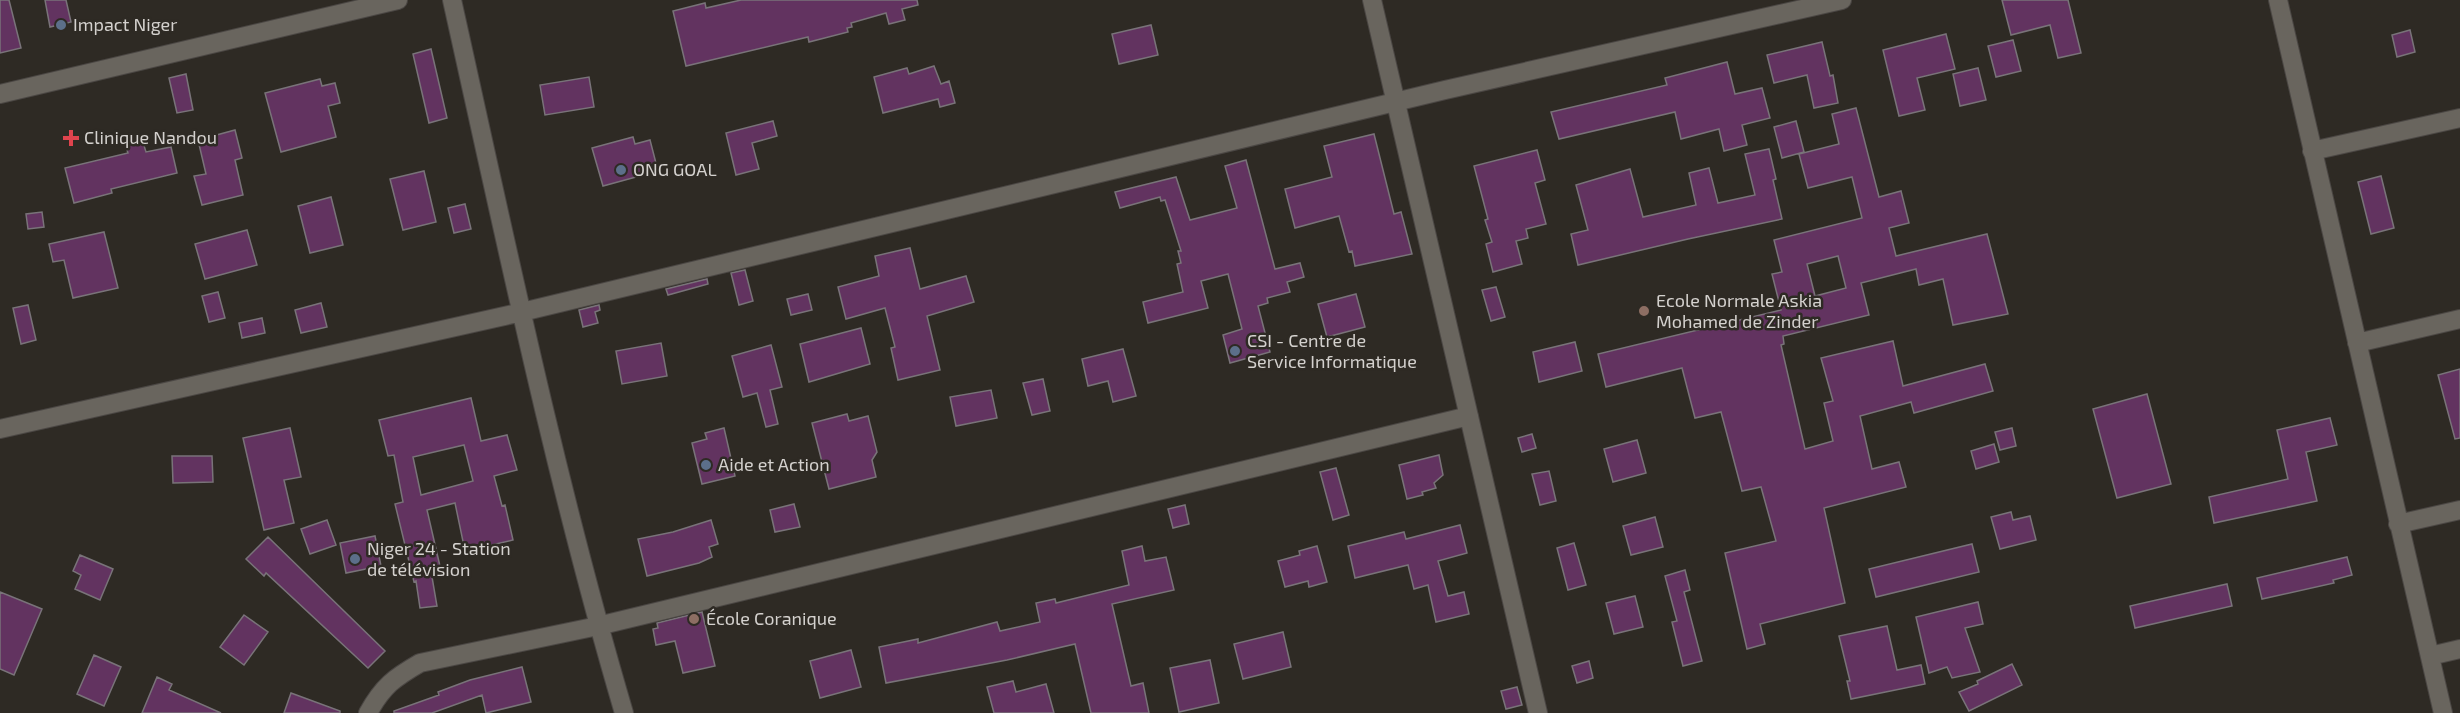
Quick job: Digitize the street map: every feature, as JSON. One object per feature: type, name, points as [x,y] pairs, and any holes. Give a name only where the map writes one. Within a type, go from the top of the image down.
[{"type":"street","points":[[0,94],[398,0]]},
{"type":"street","points":[[452,0],[522,312],[598,626],[624,713]]},
{"type":"street","points":[[1372,0],[1538,713]]},
{"type":"street","points":[[0,429],[522,312],[1397,102],[1842,0]]},
{"type":"street","points":[[2278,0],[2443,713]]},
{"type":"street","points":[[2312,151],[2460,118]]},
{"type":"street","points":[[2357,343],[2460,319]]},
{"type":"street","points":[[368,713],[377,696],[395,677],[420,663],[598,626],[1469,416]]},
{"type":"street","points":[[2398,524],[2460,510]]},
{"type":"street","points":[[2430,656],[2460,649]]},
{"type":"building","points":[[0,0],[9,0],[21,48],[0,53]]},
{"type":"building","points":[[45,0],[66,0],[71,22],[50,27]]},
{"type":"building","points":[[741,0],[917,0],[918,5],[902,9],[905,20],[889,24],[886,13],[851,23],[852,27],[847,28],[848,32],[809,42],[808,37],[686,66],[673,11],[705,3],[706,8]]},
{"type":"building","points":[[2002,0],[2068,0],[2081,53],[2058,58],[2050,25],[2011,35]]},
{"type":"building","points":[[1151,25],[1158,55],[1119,64],[1112,34]]},
{"type":"building","points":[[2410,30],[2415,52],[2397,57],[2392,35]]},
{"type":"building","points":[[1946,34],[1955,69],[1917,78],[1925,110],[1899,116],[1883,50]]},
{"type":"building","points":[[2013,40],[2021,71],[1996,77],[1988,46]]},
{"type":"building","points":[[1822,42],[1830,76],[1833,75],[1838,103],[1814,108],[1807,75],[1774,83],[1767,55]]},
{"type":"building","points":[[431,49],[447,118],[429,123],[413,54]]},
{"type":"building","points":[[1727,62],[1735,94],[1762,88],[1770,118],[1742,125],[1747,145],[1724,151],[1719,129],[1681,139],[1675,112],[1559,139],[1551,112],[1667,85],[1665,78]]},
{"type":"building","points":[[934,66],[941,84],[949,81],[955,103],[940,107],[938,99],[883,113],[874,77],[907,68],[909,74]]},
{"type":"building","points":[[1978,68],[1986,100],[1960,106],[1953,74]]},
{"type":"building","points":[[186,74],[193,110],[177,113],[169,78]]},
{"type":"building","points":[[589,77],[594,107],[545,115],[540,85]]},
{"type":"building","points":[[320,79],[322,86],[335,83],[340,103],[328,106],[336,137],[281,152],[265,93]]},
{"type":"building","points":[[1856,108],[1879,197],[1901,191],[1909,223],[1889,228],[1896,256],[1987,234],[2008,314],[1953,325],[1943,279],[1919,285],[1916,269],[1861,283],[1869,315],[1783,336],[1784,344],[1781,345],[1805,449],[1833,441],[1824,403],[1833,401],[1821,358],[1893,341],[1903,386],[1985,364],[1993,391],[1914,413],[1911,402],[1860,416],[1872,469],[1899,462],[1906,487],[1824,508],[1845,603],[1760,624],[1765,644],[1747,649],[1725,553],[1776,541],[1761,487],[1742,491],[1721,412],[1695,418],[1682,368],[1606,387],[1598,354],[1781,310],[1772,274],[1782,272],[1774,240],[1862,218],[1852,177],[1808,188],[1799,154],[1839,144],[1832,114]],"holes":[[[1838,256],[1846,288],[1815,296],[1807,264]]]},
{"type":"building","points":[[773,121],[777,136],[752,143],[759,169],[736,175],[726,133]]},
{"type":"building","points":[[1796,121],[1804,152],[1782,158],[1774,127]]},
{"type":"building","points":[[235,130],[242,158],[235,160],[243,195],[202,205],[194,176],[206,174],[198,140]]},
{"type":"building","points":[[1374,134],[1394,214],[1401,212],[1412,254],[1355,266],[1339,216],[1295,228],[1285,189],[1332,177],[1324,146]]},
{"type":"building","points":[[633,137],[635,144],[650,140],[658,171],[603,186],[592,148]]},
{"type":"building","points":[[142,139],[146,152],[171,147],[177,173],[111,189],[112,193],[74,203],[65,168],[128,153],[125,144]]},
{"type":"building","points":[[1769,149],[1782,219],[1578,265],[1571,234],[1588,230],[1576,185],[1630,169],[1643,217],[1696,205],[1689,173],[1709,168],[1718,203],[1755,195],[1745,154]]},
{"type":"building","points":[[1537,150],[1545,180],[1535,183],[1546,224],[1526,229],[1528,238],[1516,241],[1522,264],[1493,272],[1486,244],[1492,242],[1485,220],[1488,219],[1474,166]]},
{"type":"building","points":[[1246,160],[1275,269],[1300,263],[1304,277],[1287,282],[1290,292],[1267,298],[1268,303],[1258,306],[1270,352],[1230,363],[1223,335],[1242,329],[1228,274],[1201,281],[1208,308],[1148,323],[1143,302],[1183,292],[1177,264],[1181,263],[1178,251],[1181,251],[1165,200],[1161,201],[1160,197],[1120,208],[1115,192],[1176,177],[1190,220],[1237,208],[1225,166]]},
{"type":"building","points":[[424,171],[436,222],[403,230],[390,179]]},
{"type":"building","points":[[2381,176],[2394,228],[2371,234],[2358,182]]},
{"type":"building","points":[[331,197],[343,245],[310,253],[298,206]]},
{"type":"building","points":[[465,204],[471,229],[454,233],[448,208]]},
{"type":"building","points":[[42,212],[44,227],[28,229],[26,214]]},
{"type":"building","points":[[247,230],[257,265],[205,279],[195,244]]},
{"type":"building","points":[[104,232],[118,288],[73,298],[64,260],[53,262],[49,244]]},
{"type":"building","points":[[910,248],[920,289],[966,276],[974,302],[927,316],[940,370],[898,380],[891,348],[895,347],[885,308],[846,319],[838,287],[879,276],[875,256]]},
{"type":"building","points":[[745,270],[753,301],[739,305],[731,273]]},
{"type":"building","points":[[707,279],[708,284],[668,295],[666,289]]},
{"type":"building","points":[[1496,287],[1505,317],[1491,321],[1482,290]]},
{"type":"building","points":[[218,292],[225,318],[209,322],[202,296]]},
{"type":"building","points":[[808,294],[812,310],[791,315],[787,299]]},
{"type":"building","points":[[1356,294],[1365,327],[1327,337],[1318,304]]},
{"type":"building","points":[[321,303],[327,327],[301,333],[295,310]]},
{"type":"building","points":[[28,305],[36,340],[21,344],[13,308]]},
{"type":"building","points":[[599,305],[600,310],[595,312],[598,323],[583,327],[579,310]]},
{"type":"building","points":[[262,318],[265,333],[242,338],[239,323]]},
{"type":"building","points":[[861,328],[870,364],[809,382],[800,344]]},
{"type":"building","points":[[1575,342],[1582,371],[1539,382],[1533,352]]},
{"type":"building","points":[[661,343],[667,376],[622,384],[616,351]]},
{"type":"building","points":[[771,345],[782,387],[770,390],[778,424],[766,427],[757,393],[743,397],[732,356]]},
{"type":"building","points":[[1123,349],[1136,396],[1113,402],[1108,381],[1088,386],[1082,359]]},
{"type":"building","points":[[2460,369],[2460,438],[2455,439],[2438,375]]},
{"type":"building","points":[[1043,379],[1050,411],[1032,415],[1023,383]]},
{"type":"building","points":[[991,390],[997,418],[956,426],[950,397]]},
{"type":"building","points":[[2147,394],[2171,484],[2117,498],[2093,409]]},
{"type":"building","points":[[471,398],[481,441],[507,435],[517,470],[494,476],[502,506],[505,505],[513,540],[465,551],[455,503],[427,510],[442,575],[432,577],[437,606],[420,608],[416,581],[414,582],[395,504],[403,502],[394,455],[388,456],[379,420]],"holes":[[[464,445],[473,481],[421,495],[413,457]]]},
{"type":"building","points":[[847,414],[849,421],[868,416],[877,452],[872,460],[876,477],[829,489],[812,423]]},
{"type":"building","points":[[2330,418],[2337,445],[2306,452],[2317,501],[2214,523],[2209,497],[2288,479],[2277,430]]},
{"type":"building","points":[[290,428],[301,477],[284,480],[294,523],[264,530],[243,438]]},
{"type":"building","points":[[724,428],[735,476],[702,484],[692,443],[707,439],[705,433]]},
{"type":"building","points":[[2012,428],[2016,446],[2000,450],[1995,432]]},
{"type":"building","points":[[1532,434],[1536,448],[1522,452],[1518,438]]},
{"type":"building","points":[[1637,440],[1646,473],[1613,482],[1604,449]]},
{"type":"building","points":[[1994,444],[1999,462],[1976,469],[1971,451]]},
{"type":"building","points":[[1439,455],[1443,475],[1434,483],[1436,488],[1422,492],[1423,495],[1407,499],[1399,465]]},
{"type":"building","points":[[172,456],[212,456],[213,482],[173,483]]},
{"type":"building","points":[[1336,468],[1349,515],[1333,520],[1320,472]]},
{"type":"building","points":[[1549,471],[1556,501],[1540,505],[1532,474]]},
{"type":"building","points":[[794,504],[800,527],[775,532],[770,510]]},
{"type":"building","points":[[1185,505],[1189,524],[1173,528],[1168,509]]},
{"type":"building","points":[[2011,512],[2013,520],[2030,516],[2036,540],[2000,549],[1991,517]]},
{"type":"building","points":[[1655,517],[1663,547],[1631,555],[1623,526]]},
{"type":"building","points":[[327,520],[336,545],[310,554],[301,529]]},
{"type":"building","points":[[711,520],[718,544],[709,547],[712,557],[699,563],[647,576],[638,539],[673,532]]},
{"type":"building","points":[[1460,525],[1467,553],[1438,561],[1448,596],[1464,592],[1469,614],[1436,622],[1428,585],[1414,589],[1408,565],[1355,578],[1348,546],[1404,532],[1406,539]]},
{"type":"building","points":[[375,536],[381,566],[346,573],[340,543]]},
{"type":"building","points":[[268,537],[385,651],[368,668],[266,573],[264,576],[246,559]]},
{"type":"building","points":[[1574,543],[1586,585],[1568,590],[1557,548]]},
{"type":"building","points":[[1972,544],[1979,572],[1876,597],[1869,569]]},
{"type":"building","points":[[1142,546],[1145,561],[1166,557],[1174,590],[1112,604],[1131,686],[1143,683],[1149,713],[1091,713],[1075,644],[1007,660],[886,683],[879,647],[918,639],[918,643],[997,622],[1000,631],[1040,622],[1036,603],[1055,599],[1056,603],[1129,585],[1122,551]]},
{"type":"building","points":[[1317,546],[1327,582],[1309,587],[1308,581],[1285,587],[1278,561],[1300,555],[1299,551]]},
{"type":"building","points":[[80,555],[113,569],[100,600],[75,589],[81,575],[73,571]]},
{"type":"building","points":[[2347,557],[2352,575],[2333,580],[2334,583],[2262,599],[2257,578]]},
{"type":"building","points":[[1685,570],[1690,590],[1684,592],[1702,661],[1683,666],[1672,622],[1677,621],[1665,576]]},
{"type":"building","points":[[2227,584],[2232,606],[2135,628],[2130,606]]},
{"type":"building","points":[[0,592],[42,609],[14,675],[0,669]]},
{"type":"building","points":[[1635,596],[1643,627],[1614,634],[1606,603]]},
{"type":"building","points":[[1978,602],[1983,624],[1965,628],[1980,672],[1952,678],[1947,667],[1929,673],[1916,617]]},
{"type":"building","points":[[702,612],[715,666],[683,673],[675,641],[656,645],[653,629],[658,628],[657,623]]},
{"type":"building","points":[[244,615],[268,632],[244,665],[220,647]]},
{"type":"building","points":[[1887,626],[1897,670],[1921,665],[1925,684],[1851,699],[1847,681],[1850,681],[1839,636]]},
{"type":"building","points":[[1283,632],[1291,667],[1243,679],[1234,644]]},
{"type":"building","points":[[851,650],[861,687],[820,698],[810,661]]},
{"type":"building","points":[[94,655],[121,667],[104,706],[77,694]]},
{"type":"building","points":[[1210,660],[1219,703],[1179,712],[1170,668]]},
{"type":"building","points":[[1589,661],[1593,678],[1577,683],[1572,666]]},
{"type":"building","points":[[2012,664],[2022,685],[1969,711],[1959,692],[1978,684],[1977,681]]},
{"type":"building","points":[[522,667],[531,702],[486,713],[482,695],[432,713],[394,713],[394,711],[439,695],[438,692],[470,680]]},
{"type":"building","points":[[157,677],[172,684],[169,690],[221,713],[142,713]]},
{"type":"building","points":[[1013,681],[1016,692],[1046,684],[1054,713],[994,713],[987,687]]},
{"type":"building","points":[[1517,687],[1522,705],[1506,709],[1501,691]]},
{"type":"building","points":[[291,693],[340,711],[340,713],[284,713]]},
{"type":"place","name":"Impact Niger","points":[[61,25]]},
{"type":"place","name":"Clinique Nandou","points":[[71,138]]},
{"type":"place","name":"ONG GOAL","points":[[621,170]]},
{"type":"place","name":"Ecole Normale Askia Mohamed de Zinder","points":[[1644,311]]},
{"type":"place","name":"CSI - Centre de Service Informatique","points":[[1235,351]]},
{"type":"place","name":"Aide et Action","points":[[706,465]]},
{"type":"place","name":"Niger 24 - Station de télévision","points":[[355,559]]},
{"type":"place","name":"École Coranique","points":[[694,619]]}]
